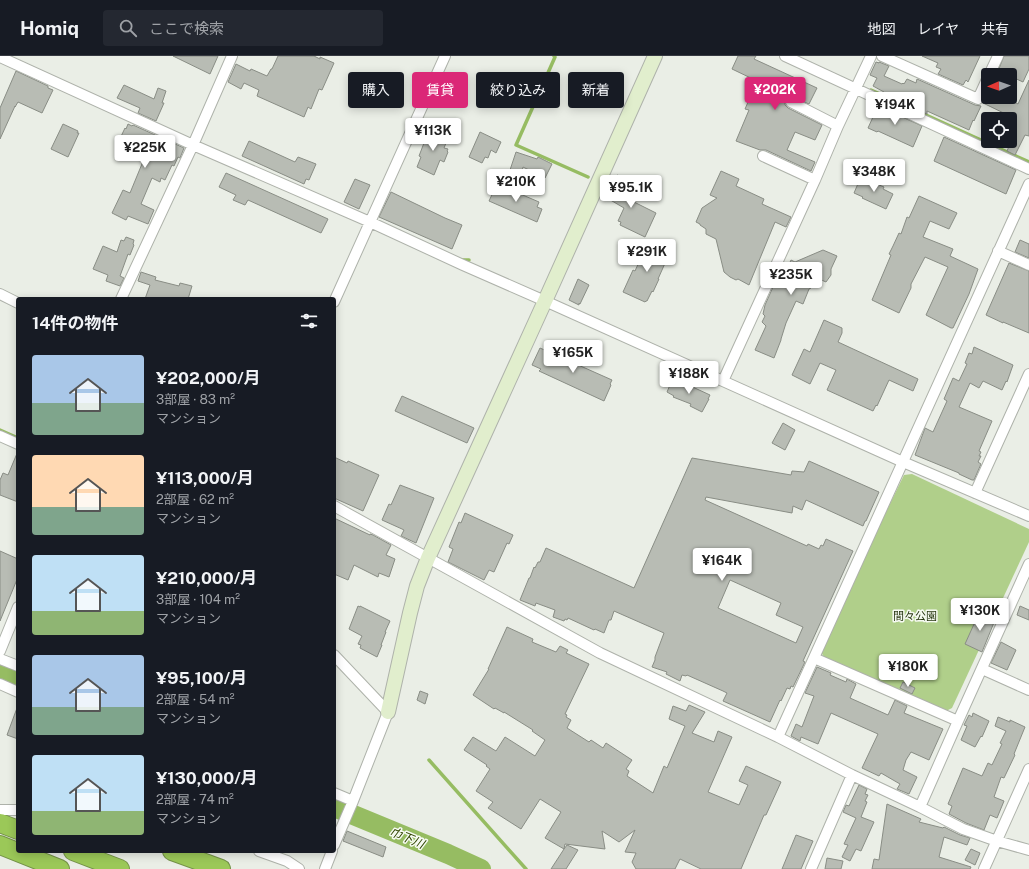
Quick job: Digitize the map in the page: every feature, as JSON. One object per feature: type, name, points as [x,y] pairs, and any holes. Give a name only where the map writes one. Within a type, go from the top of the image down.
[{"type":"highway","points":[[0,822],[16,823]]},
{"type":"highway","points":[[0,822],[16,829]]},
{"type":"highway","points":[[0,845],[16,851]]},
{"type":"highway","points":[[20,853],[60,869]]},
{"type":"highway","points":[[78,853],[120,869]]},
{"type":"highway","points":[[177,853],[221,869]]},
{"type":"highway","points":[[0,858],[27,869]]},
{"type":"street","points":[[122,297],[193,145],[232,56]]},
{"type":"street","points":[[336,298],[445,56]]},
{"type":"street","points":[[336,834],[338,823],[353,801],[388,712],[417,586],[428,558],[655,56]]},
{"type":"street","points":[[785,56],[858,85],[1029,169]]},
{"type":"street","points":[[723,381],[871,56]]},
{"type":"street","points":[[882,56],[978,99],[981,92]]},
{"type":"street","points":[[992,68],[998,56]]},
{"type":"street","points":[[0,57],[193,145],[370,222],[903,462],[1029,516]]},
{"type":"street","points":[[791,102],[838,126]]},
{"type":"street","points":[[763,156],[815,180]]},
{"type":"street","points":[[778,737],[1029,184]]},
{"type":"street","points":[[998,251],[1029,265]]},
{"type":"street","points":[[0,294],[16,302]]},
{"type":"street","points":[[976,493],[1029,374]]},
{"type":"street","points":[[0,436],[16,443]]},
{"type":"street","points":[[336,507],[600,654],[778,737],[963,829],[1029,850]]},
{"type":"street","points":[[920,807],[1029,564]]},
{"type":"street","points":[[0,651],[16,612]]},
{"type":"street","points":[[336,657],[388,712]]},
{"type":"street","points":[[814,658],[958,720]]},
{"type":"street","points":[[0,659],[16,665]]},
{"type":"street","points":[[982,669],[1029,690]]},
{"type":"street","points":[[0,684],[16,691]]},
{"type":"street","points":[[984,869],[1029,769]]},
{"type":"street","points":[[811,869],[852,775]]},
{"type":"street","points":[[336,794],[353,801]]},
{"type":"street","points":[[0,810],[16,810]]},
{"type":"street","points":[[264,853],[287,862],[299,869]]},
{"type":"street","points":[[325,869],[331,853]]},
{"type":"green space","name":"間々公園","points":[[912,474],[1029,529],[1029,542],[952,708],[946,711],[824,657],[819,649],[904,475]]},
{"type":"building","points":[[173,56],[218,56],[210,74]]},
{"type":"building","points":[[278,56],[314,56],[334,63],[322,90],[319,89],[311,109],[308,107],[304,117],[257,96],[259,90],[244,83],[241,89],[228,82],[236,64],[250,71],[251,69],[267,76]]},
{"type":"building","points":[[738,56],[756,56],[754,59],[817,88],[809,104],[791,96],[787,97],[785,102],[785,105],[788,108],[822,125],[815,140],[795,132],[787,150],[815,162],[811,171],[766,150],[760,150],[736,141],[749,110],[745,109],[756,84],[753,83],[755,80],[732,69]]},
{"type":"building","points":[[922,56],[980,56],[968,82],[966,80],[963,85],[938,74],[941,69],[936,67],[938,63]]},
{"type":"building","points":[[1004,56],[1029,56],[1029,69],[1023,82],[1017,79],[1017,68],[999,68]]},
{"type":"building","points":[[876,62],[889,66],[884,76],[902,84],[904,84],[907,79],[916,83],[917,79],[975,105],[981,106],[969,130],[927,111],[927,114],[883,94],[884,92],[873,86],[877,78],[870,75]]},
{"type":"building","points":[[16,71],[48,86],[48,88],[53,90],[42,113],[18,102],[0,139],[0,108]]},
{"type":"building","points":[[1029,80],[1029,136],[1025,135],[1015,155],[1007,151],[1008,148],[1017,148],[1017,112],[1002,112],[985,104],[1018,104]]},
{"type":"building","points":[[124,85],[154,99],[158,88],[166,91],[162,103],[164,103],[156,121],[138,113],[140,108],[117,98]]},
{"type":"building","points":[[878,106],[922,126],[913,147],[868,128]]},
{"type":"building","points":[[63,124],[78,131],[77,133],[79,133],[68,157],[51,149]]},
{"type":"building","points":[[128,124],[184,148],[180,158],[178,157],[174,166],[172,165],[165,180],[161,178],[160,182],[152,178],[141,204],[154,210],[148,224],[128,216],[126,220],[112,213],[123,190],[130,193],[144,159],[116,147]]},
{"type":"building","points":[[429,130],[448,138],[444,148],[448,149],[448,152],[444,162],[440,160],[434,175],[417,167],[421,157],[419,156]]},
{"type":"building","points":[[480,132],[501,142],[496,153],[491,150],[488,158],[485,157],[482,163],[469,157]]},
{"type":"building","points":[[944,137],[1016,170],[1006,194],[934,161]]},
{"type":"building","points":[[249,141],[295,162],[298,157],[316,164],[309,180],[306,179],[304,184],[242,156]]},
{"type":"building","points":[[516,152],[537,159],[538,157],[552,164],[545,178],[523,167],[521,175],[510,170]]},
{"type":"building","points":[[721,171],[739,179],[736,186],[764,199],[762,204],[791,217],[786,227],[775,222],[749,285],[738,279],[736,280],[730,277],[724,272],[716,239],[706,234],[706,229],[696,222],[702,208],[717,198],[710,195]]},
{"type":"building","points":[[226,173],[328,219],[321,233],[248,200],[245,205],[233,200],[236,195],[219,187]]},
{"type":"building","points":[[617,175],[629,180],[622,196],[656,213],[645,237],[620,225],[621,222],[618,221],[624,208],[607,198]]},
{"type":"building","points":[[355,179],[370,185],[359,209],[344,202]]},
{"type":"building","points":[[860,179],[864,181],[865,179],[884,187],[883,189],[893,194],[886,209],[854,193]]},
{"type":"building","points":[[497,184],[539,202],[537,207],[542,209],[537,222],[489,201]]},
{"type":"building","points":[[391,192],[462,225],[452,249],[379,217]]},
{"type":"building","points":[[919,196],[957,213],[949,229],[930,221],[923,237],[953,249],[950,256],[978,269],[969,294],[953,328],[926,315],[948,267],[925,257],[911,284],[911,288],[899,313],[872,300],[891,255],[889,254],[899,233],[901,234],[907,217],[909,218]]},
{"type":"building","points":[[126,237],[134,240],[134,245],[130,255],[128,254],[120,276],[124,278],[120,286],[106,281],[108,275],[93,269],[103,246],[117,252],[121,240],[124,241]]},
{"type":"building","points":[[1020,240],[1029,244],[1029,258],[1015,252]]},
{"type":"building","points":[[648,242],[670,252],[653,292],[652,291],[645,302],[623,292],[633,270],[635,271]]},
{"type":"building","points":[[823,250],[837,256],[831,269],[831,275],[826,282],[814,278],[803,304],[796,301],[786,323],[774,358],[755,350],[766,326],[762,322],[765,316],[763,314],[765,305],[782,267],[787,269],[791,260],[795,262]]},
{"type":"building","points":[[1009,263],[1029,271],[1029,333],[986,315]]},
{"type":"building","points":[[141,272],[156,277],[155,280],[179,286],[180,283],[192,286],[189,297],[146,297],[150,285],[138,281]]},
{"type":"building","points":[[578,279],[589,285],[579,305],[569,300]]},
{"type":"building","points":[[824,320],[842,328],[842,333],[838,342],[918,379],[913,391],[889,380],[877,406],[876,405],[873,411],[827,390],[836,370],[820,363],[810,384],[792,375],[804,349],[810,352]]},
{"type":"building","points":[[974,347],[1013,365],[1007,382],[1006,381],[1002,390],[983,381],[979,388],[970,383],[959,407],[992,421],[979,451],[981,452],[979,456],[981,456],[978,462],[981,464],[974,480],[972,480],[915,455],[925,428],[933,432],[947,401],[944,399],[953,378],[959,381],[967,364],[965,363],[969,353],[972,354]]},
{"type":"building","points":[[540,348],[612,380],[604,401],[539,371],[541,369],[532,365]]},
{"type":"building","points":[[673,378],[710,395],[702,412],[690,406],[691,404],[673,397],[674,396],[667,392]]},
{"type":"building","points":[[402,396],[474,428],[467,443],[395,411]]},
{"type":"building","points":[[783,423],[795,430],[785,450],[772,443]]},
{"type":"building","points":[[16,456],[16,501],[0,495],[0,480],[3,473],[8,475]]},
{"type":"building","points":[[336,458],[347,463],[348,461],[379,475],[363,511],[336,499]]},
{"type":"building","points":[[692,458],[791,475],[792,471],[804,472],[809,461],[879,492],[863,526],[806,500],[802,510],[793,506],[792,513],[706,497],[705,500],[807,546],[808,544],[819,549],[821,545],[823,546],[826,539],[853,551],[803,661],[805,662],[793,687],[791,686],[790,689],[787,688],[770,722],[723,701],[727,693],[723,691],[687,675],[682,675],[680,681],[666,674],[667,672],[652,667],[664,633],[614,611],[604,633],[568,618],[564,621],[553,617],[555,610],[536,603],[535,606],[520,600],[534,567],[535,568],[538,562],[540,562],[546,548],[634,588]],"holes":[[[730,580],[781,603],[776,615],[803,627],[796,643],[718,608]]]},
{"type":"building","points":[[400,485],[434,498],[416,543],[401,536],[404,530],[382,520]]},
{"type":"building","points":[[465,513],[513,535],[509,544],[507,543],[494,572],[489,570],[484,580],[448,562],[453,549],[449,547],[459,522],[461,523]]},
{"type":"building","points":[[336,519],[373,535],[391,545],[386,555],[395,559],[389,577],[379,573],[378,577],[354,565],[348,580],[336,575]]},
{"type":"building","points":[[0,551],[16,558],[16,582],[0,621]]},
{"type":"building","points":[[358,606],[390,621],[377,657],[360,648],[361,645],[358,644],[362,636],[349,629]]},
{"type":"building","points":[[1020,606],[1029,610],[1029,620],[1017,615]]},
{"type":"building","points":[[979,613],[995,620],[982,652],[965,644]]},
{"type":"building","points":[[507,627],[533,639],[532,642],[556,652],[560,646],[568,650],[566,653],[589,664],[565,714],[567,715],[566,717],[571,720],[567,728],[589,742],[591,740],[603,748],[606,743],[632,760],[626,769],[629,771],[627,776],[653,793],[664,766],[667,768],[685,726],[669,719],[673,706],[686,711],[689,705],[705,712],[692,733],[714,742],[718,731],[732,737],[708,792],[739,805],[748,785],[739,781],[746,766],[781,782],[766,815],[764,815],[741,869],[701,869],[680,859],[675,869],[636,869],[632,862],[636,853],[625,852],[635,830],[619,842],[602,831],[605,849],[565,844],[564,849],[545,838],[561,812],[540,799],[521,829],[488,808],[493,802],[476,791],[490,769],[486,766],[487,765],[464,750],[473,737],[496,751],[505,737],[535,756],[545,740],[532,731],[533,730],[504,712],[495,708],[494,709],[473,695],[489,669]]},
{"type":"building","points":[[1001,642],[1016,650],[1007,670],[991,663]]},
{"type":"building","points":[[817,667],[846,682],[847,679],[856,684],[850,698],[888,715],[895,700],[907,706],[904,713],[943,729],[929,760],[911,752],[906,760],[903,770],[917,777],[909,794],[897,789],[900,784],[881,773],[879,776],[862,768],[878,734],[831,713],[818,744],[801,737],[800,741],[791,736],[796,724],[802,727],[814,696],[805,693]]},
{"type":"building","points":[[903,682],[915,688],[912,694],[900,688]]},
{"type":"building","points":[[420,691],[428,694],[425,704],[417,700]]},
{"type":"building","points":[[16,711],[16,738],[7,735]]},
{"type":"building","points":[[973,713],[989,721],[982,737],[981,736],[975,747],[961,740],[967,726],[964,725],[969,715],[972,717]]},
{"type":"building","points":[[998,717],[1010,722],[1010,720],[1025,727],[1014,754],[1015,755],[1004,778],[1001,777],[994,797],[1004,801],[997,818],[990,815],[984,830],[949,814],[952,806],[948,804],[963,768],[982,776],[988,763],[992,765],[1002,744],[1000,743],[1006,731],[995,726]]},
{"type":"building","points":[[859,785],[867,789],[865,794],[868,795],[861,817],[874,822],[861,851],[856,849],[850,861],[842,857],[848,845],[844,844],[856,818],[843,812],[846,805],[849,806]]},
{"type":"building","points":[[887,804],[921,819],[919,822],[944,827],[970,838],[967,845],[944,837],[939,857],[971,867],[970,869],[872,869],[874,859],[879,860]]},
{"type":"building","points":[[347,831],[386,847],[383,857],[343,841]]},
{"type":"building","points":[[796,835],[813,841],[801,869],[782,869]]},
{"type":"building","points":[[567,845],[578,850],[566,869],[551,869]]},
{"type":"building","points":[[971,849],[980,853],[975,865],[965,860]]},
{"type":"building","points":[[827,858],[843,861],[841,869],[825,869]]},
{"type":"waterway","points":[[554,56],[555,57],[516,145],[588,177]]},
{"type":"waterway","points":[[871,90],[1029,162]]},
{"type":"waterway","points":[[460,260],[469,260]]},
{"type":"waterway","points":[[0,430],[16,437]]},
{"type":"waterway","name":"巾下川","points":[[0,673],[16,679]]},
{"type":"waterway","points":[[429,760],[526,869]]},
{"type":"waterway","name":"巾下川","points":[[336,808],[481,869]]}]
